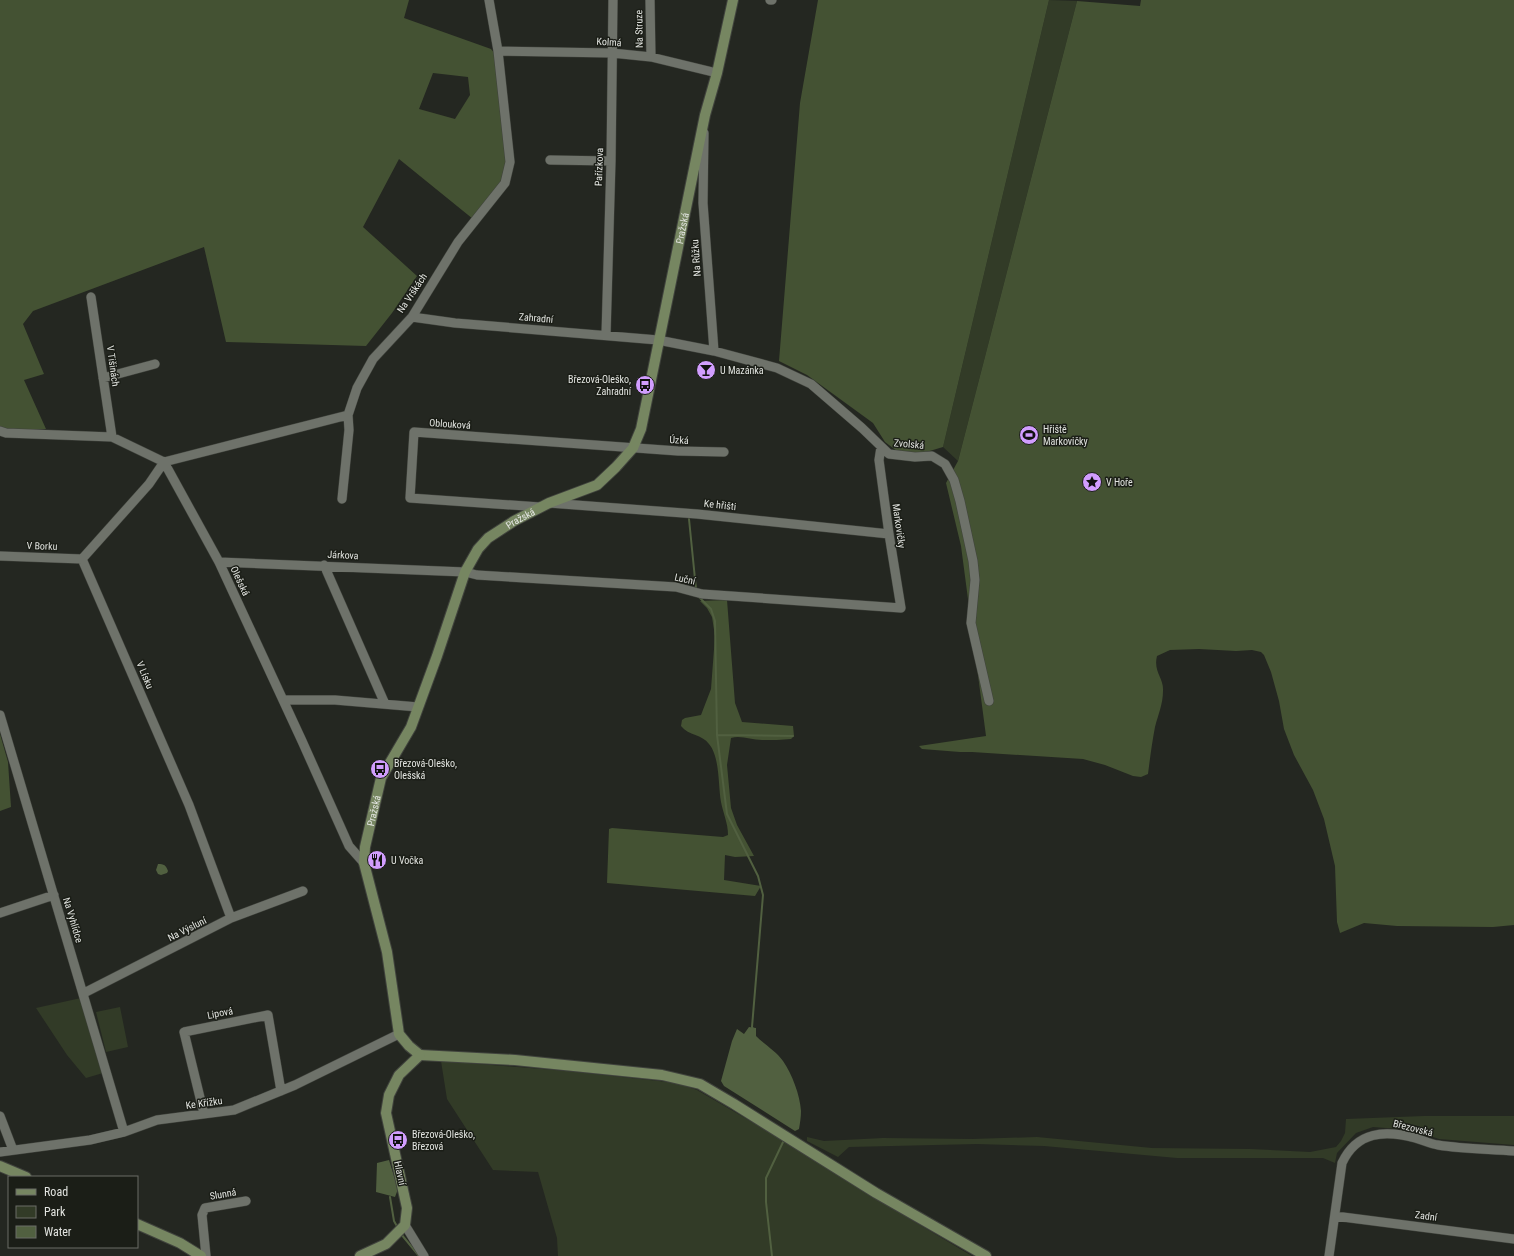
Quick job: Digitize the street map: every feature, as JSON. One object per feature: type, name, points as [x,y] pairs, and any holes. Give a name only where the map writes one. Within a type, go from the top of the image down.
[{"type":"street","name":"Na Vrškách","points":[[342,499],[349,430],[348,415],[356,388],[373,358],[412,317],[458,242],[506,184],[510,162],[498,51],[489,0]]},
{"type":"street","name":"Pařízkova","points":[[606,335],[611,161],[613,0]]},
{"type":"street","name":"Na Struze","points":[[650,0],[651,57]]},
{"type":"street","name":"Pražská","points":[[399,1034],[387,952],[364,863],[365,847],[381,778],[411,727],[465,572],[478,549],[488,538],[514,521],[544,505],[597,485],[616,468],[633,448],[641,429],[705,115],[717,72],[733,0]]},
{"type":"street","name":"Kolmá","points":[[498,51],[612,53],[651,57],[717,72]]},
{"type":"street","name":"Na Růžku","points":[[705,115],[703,203],[714,351]]},
{"type":"street","points":[[550,160],[611,161]]},
{"type":"street","name":"V Tišinách","points":[[91,297],[112,437]]},
{"type":"street","name":"Zahradní","points":[[412,317],[455,323],[658,340]]},
{"type":"street","name":"Zvolská","points":[[658,340],[714,351],[777,368],[811,384],[862,428],[889,454],[915,457],[932,456],[945,464],[954,480],[973,561],[975,580],[971,623],[989,701]]},
{"type":"street","points":[[103,378],[155,364]]},
{"type":"street","points":[[0,431],[6,433],[112,437],[164,462],[348,415]]},
{"type":"street","name":"Oblouková","points":[[544,505],[410,498],[414,432],[633,448]]},
{"type":"street","name":"Markovičky","points":[[881,447],[879,460],[888,534],[901,608]]},
{"type":"street","name":"Úzká","points":[[633,448],[724,452]]},
{"type":"street","points":[[82,559],[149,484],[164,462]]},
{"type":"street","name":"Olešská","points":[[164,462],[219,562],[349,846],[364,863]]},
{"type":"street","name":"Ke hřišti","points":[[544,505],[697,514],[888,534]]},
{"type":"street","name":"V Borku","points":[[0,556],[82,559]]},
{"type":"street","name":"V Lísku","points":[[82,559],[189,805],[231,918]]},
{"type":"street","name":"Járkova","points":[[219,562],[324,565],[465,572]]},
{"type":"street","points":[[324,565],[385,704]]},
{"type":"street","name":"Luční","points":[[465,572],[477,575],[676,587],[702,594],[901,608]]},
{"type":"street","points":[[283,700],[334,700],[418,707]]},
{"type":"street","name":"Na Vyhlídce","points":[[0,715],[84,993],[124,1132]]},
{"type":"street","name":"Na Výsluní","points":[[84,993],[231,918],[303,891]]},
{"type":"street","points":[[0,913],[54,895]]},
{"type":"street","name":"Lipová","points":[[204,1114],[184,1032],[268,1015],[281,1091]]},
{"type":"street","points":[[399,1034],[409,1046],[420,1055],[515,1060],[654,1074],[700,1084],[876,1193],[986,1256]]},
{"type":"street","name":"Ke Křížku","points":[[0,1152],[90,1140],[124,1132],[157,1120],[234,1110],[281,1091],[399,1034]]},
{"type":"street","name":"Hlavní","points":[[404,1225],[406,1208],[386,1112],[389,1095],[399,1075],[420,1055]]},
{"type":"street","points":[[0,1116],[13,1150]]},
{"type":"street","name":"Březovská","points":[[1329,1256],[1342,1163],[1347,1153],[1364,1138],[1389,1133],[1415,1138],[1436,1145],[1514,1151]]},
{"type":"street","points":[[0,1166],[24,1176]]},
{"type":"street","name":"Slunná","points":[[206,1256],[202,1215],[206,1208],[246,1201]]},
{"type":"street","name":"Zadní","points":[[1335,1216],[1514,1239]]},
{"type":"street","points":[[138,1224],[202,1256]]},
{"type":"street","points":[[360,1256],[386,1244],[404,1225],[424,1256]]},
{"type":"green space","points":[[1049,0],[1077,1],[958,461],[943,447]]},
{"type":"green space","points":[[81,998],[103,1073],[86,1078],[67,1055],[36,1008]]},
{"type":"green space","points":[[120,1007],[128,1047],[106,1052],[96,1012]]},
{"type":"green space","points":[[441,1061],[567,1071],[677,1083],[697,1090],[769,1132],[972,1256],[558,1256],[557,1238],[538,1172],[493,1170],[447,1099]]},
{"type":"green space","points":[[1424,1116],[1514,1116],[1514,1145],[1439,1139],[1413,1130],[1373,1127],[1356,1133],[1337,1153],[1335,1163],[1323,1158],[1177,1158],[1044,1146],[977,1144],[849,1147],[838,1157],[807,1141],[807,1137],[824,1141],[883,1138],[972,1139],[1037,1137],[1152,1148],[1250,1149],[1310,1152],[1336,1147],[1345,1133],[1346,1119]]},
{"type":"shaded area","points":[[0,0],[409,0],[404,18],[491,49],[495,54],[507,162],[500,184],[473,219],[399,159],[363,227],[417,276],[392,313],[366,346],[226,342],[204,247],[33,311],[23,324],[44,374],[24,380],[46,429],[5,431],[0,429]],"holes":[[[433,73],[468,77],[470,95],[455,119],[419,109]]]},
{"type":"shaded area","points":[[818,0],[1049,0],[943,447],[923,453],[897,451],[885,442],[873,423],[807,375],[779,361],[800,103]]},
{"type":"shaded area","points":[[1141,0],[1514,0],[1514,925],[1493,927],[1397,926],[1364,923],[1340,933],[1337,922],[1335,866],[1324,819],[1313,790],[1294,755],[1284,729],[1279,701],[1271,672],[1264,655],[1261,652],[1252,650],[1170,650],[1157,656],[1156,666],[1163,686],[1163,696],[1155,727],[1148,774],[1141,777],[1133,776],[1105,765],[1083,759],[922,749],[919,746],[986,736],[961,546],[946,483],[958,461],[1077,1],[1140,6]]},
{"type":"shaded area","points":[[727,600],[735,703],[742,722],[793,726],[794,736],[791,739],[758,740],[739,737],[731,738],[727,765],[731,808],[737,825],[754,856],[735,857],[725,855],[724,880],[761,886],[755,896],[607,883],[609,829],[612,828],[723,837],[728,835],[721,802],[717,764],[713,750],[703,738],[688,732],[681,726],[682,720],[685,718],[701,715],[711,689],[715,636],[712,617],[707,608],[700,601]]},
{"type":"shaded area","points":[[0,734],[8,762],[11,807],[0,811]]},
{"type":"water","points":[[158,864],[166,866],[168,871],[167,873],[161,875],[158,874],[156,870]]},
{"type":"water","points":[[749,1027],[756,1028],[756,1036],[780,1057],[792,1078],[799,1098],[801,1111],[799,1129],[795,1131],[724,1086],[721,1081],[732,1041],[737,1029],[744,1034]]},
{"type":"water","points":[[389,1160],[398,1189],[395,1197],[376,1192],[377,1163]]},
{"type":"waterway","points":[[689,519],[696,589]]},
{"type":"waterway","points":[[699,597],[711,609],[715,621],[717,735],[727,814],[758,876],[763,895],[753,1029]]},
{"type":"waterway","points":[[717,735],[793,736]]},
{"type":"waterway","points":[[772,1256],[766,1202],[766,1178],[784,1140]]},
{"type":"waterway","points":[[390,1197],[394,1221],[398,1228]]},
{"type":"waterway","points":[[401,1234],[419,1256]]},
{"type":"place","name":"U Mazánka","points":[[706,370]]},
{"type":"place","name":"Březová-Oleško, Zahradní","points":[[645,385]]},
{"type":"place","name":"Hřiště Markovičky","points":[[1029,435]]},
{"type":"place","name":"V Hoře","points":[[1092,482]]},
{"type":"place","name":"Březová-Oleško, Olešská","points":[[380,769]]},
{"type":"place","name":"U Vočka","points":[[377,860]]},
{"type":"place","name":"Březová-Oleško, Březová","points":[[398,1140]]}]
